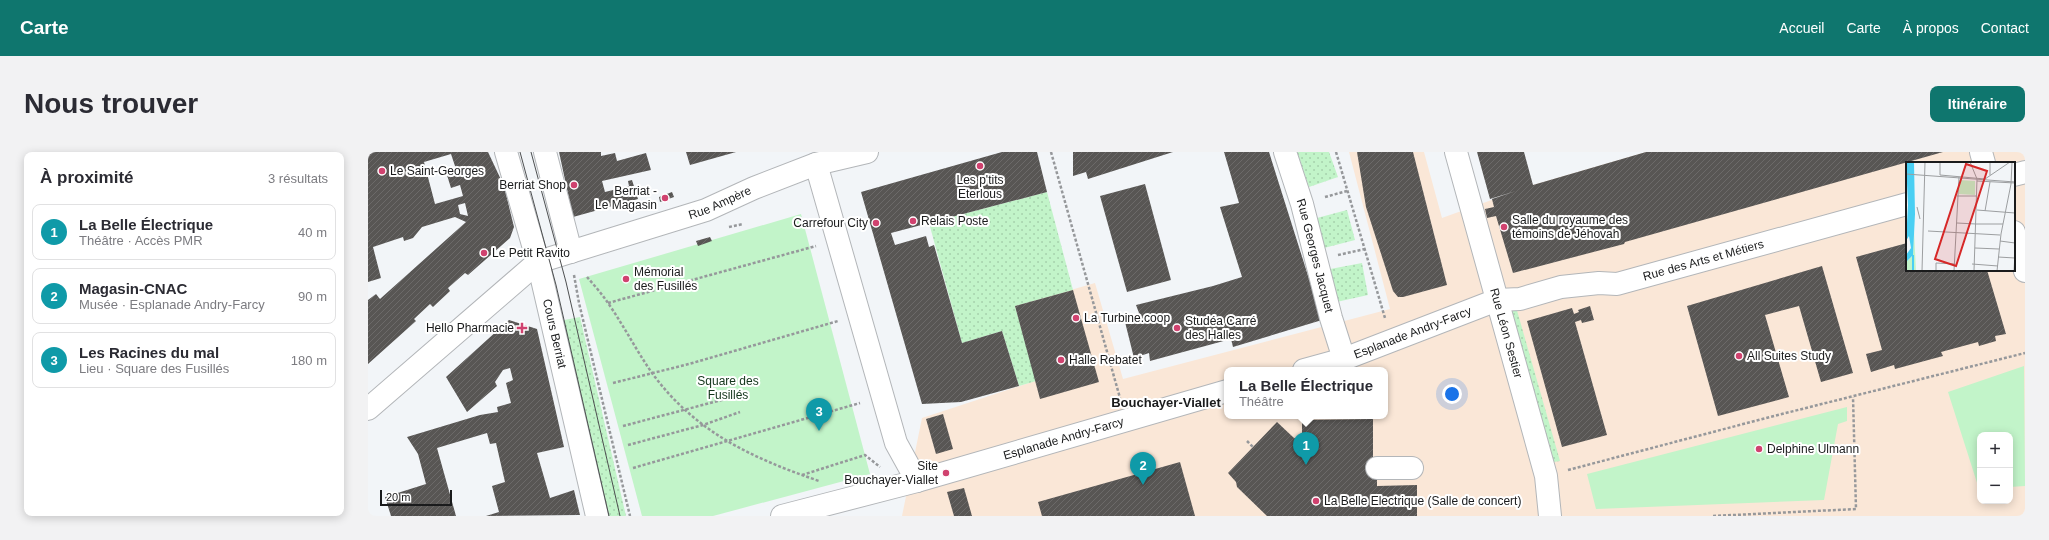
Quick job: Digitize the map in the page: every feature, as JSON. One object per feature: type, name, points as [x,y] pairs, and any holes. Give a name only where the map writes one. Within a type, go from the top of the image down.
[{"type":"street","name":"Cours Berriat","points":[[506,152],[538,262],[597,516]]},
{"type":"street","points":[[545,152],[570,252]]},
{"type":"street","name":"Rue Ampère","points":[[538,262],[706,210],[754,188],[816,164],[867,152]]},
{"type":"street","name":"Rue Georges Jacquet","points":[[1285,152],[1302,204],[1331,318],[1344,359]]},
{"type":"street","name":"Rue Léon Sestier","points":[[1456,152],[1545,470],[1550,516]]},
{"type":"street","points":[[1981,152],[1984,162]]},
{"type":"street","points":[[782,516],[917,481],[896,443],[816,164]]},
{"type":"street","points":[[2015,175],[2025,172]]},
{"type":"street","name":"Rue des Arts et Métiers","points":[[1497,300],[1520,299],[1561,287],[1599,283],[1617,284],[1906,204]]},
{"type":"street","points":[[2015,236],[2025,271]]},
{"type":"street","points":[[368,409],[538,262]]},
{"type":"street","name":"Esplanade Andry-Farcy","points":[[1315,367],[1344,359],[1497,300]]},
{"type":"street","name":"Esplanade Andry-Farcy","points":[[917,481],[1224,392]]},
{"type":"street","points":[[1377,468],[1412,468]]},
{"type":"path","points":[[1051,152],[1127,419]]},
{"type":"path","points":[[1336,152],[1392,341]]},
{"type":"path","points":[[608,303],[837,240]]},
{"type":"path","points":[[570,252],[579,303],[630,516]]},
{"type":"path","points":[[587,277],[608,303],[652,374],[683,410],[726,442],[762,460],[823,483]]},
{"type":"path","points":[[613,383],[652,374],[859,315]]},
{"type":"path","points":[[1545,470],[1853,397],[2025,353]]},
{"type":"path","points":[[633,468],[726,442],[761,430],[883,397]]},
{"type":"path","points":[[1713,516],[1856,509],[1853,397]]},
{"type":"path","points":[[623,426],[728,398]]},
{"type":"path","points":[[628,444],[703,425],[740,412]]},
{"type":"path","points":[[1247,441],[1252,447]]},
{"type":"path","points":[[801,475],[865,456],[882,469]]},
{"type":"shaded area","name":"Bouchayer-Viallet","points":[[1349,152],[1424,152],[1442,218],[1533,185],[1646,152],[2025,152],[2025,516],[902,516],[922,418],[1035,381],[1015,306],[1095,283],[1123,379],[1390,309]]},
{"type":"green space","points":[[1297,152],[1329,152],[1338,177],[1309,187]]},
{"type":"green space","points":[[1047,192],[1073,290],[1015,306],[1036,381],[1019,386],[1002,331],[962,343],[929,223]]},
{"type":"green space","points":[[1347,210],[1355,240],[1324,248],[1317,218]]},
{"type":"green space","name":"Square des Fusillés","points":[[801,214],[870,474],[713,516],[642,516],[579,279]]},
{"type":"green space","points":[[1362,263],[1368,295],[1332,303],[1325,270]]},
{"type":"green space","points":[[1516,307],[1560,461],[1554,462],[1510,309]]},
{"type":"green space","points":[[580,317],[626,516],[604,516],[559,321]]},
{"type":"green space","points":[[2024,366],[2025,486],[2013,487],[2013,432],[1977,432],[1977,483],[1948,392]]},
{"type":"green space","name":"Delphine Ulmann","points":[[1847,407],[1847,421],[1838,424],[1824,500],[1596,509],[1587,474]]},
{"type":"building","points":[[368,152],[488,152],[504,186],[514,227],[510,238],[468,275],[465,273],[448,288],[450,291],[433,307],[430,304],[414,319],[416,321],[368,364],[368,300],[376,294],[380,299],[466,222],[455,217],[422,227],[413,238],[404,241],[403,237],[373,247],[381,278],[368,282]],"holes":[[[451,154],[456,169],[446,172],[451,188],[460,185],[463,196],[435,204],[424,162]],[[465,203],[468,216],[460,214],[458,205]]]},
{"type":"building","points":[[559,152],[601,152],[601,156],[615,153],[617,161],[646,153],[651,170],[602,181],[605,192],[629,186],[628,181],[632,180],[638,199],[573,217]]},
{"type":"building","points":[[686,152],[736,152],[690,165]]},
{"type":"building","points":[[1002,152],[1037,152],[1047,192],[891,233],[895,245],[926,236],[929,247],[934,245],[962,343],[1002,331],[1019,386],[961,402],[922,404],[861,192]]},
{"type":"building","points":[[1073,152],[1173,152],[1088,179],[1086,172],[1073,176]]},
{"type":"building","points":[[1224,152],[1269,152],[1322,320],[1233,347],[1231,339],[1150,361],[1149,353],[1134,358],[1124,318],[1139,313],[1136,305],[1213,286],[1242,277],[1220,207],[1239,203]]},
{"type":"building","points":[[1357,152],[1413,152],[1447,285],[1403,297],[1398,297],[1393,291],[1366,207]]},
{"type":"building","points":[[1477,152],[1524,152],[1533,185],[1646,152],[1943,152],[1625,242],[1624,244],[1513,273],[1496,216],[1487,218],[1485,209],[1494,207],[1492,199],[1516,191],[1490,199]]},
{"type":"building","points":[[1145,184],[1171,280],[1127,292],[1100,196]]},
{"type":"building","name":"Berriat - Le Magasin","points":[[672,192],[674,197],[660,202],[659,197]]},
{"type":"building","points":[[710,237],[712,241],[698,246],[696,241]]},
{"type":"building","points":[[1906,243],[1906,271],[1987,271],[2006,334],[1995,336],[1996,341],[1979,346],[1978,342],[1941,352],[1943,356],[1895,369],[1894,365],[1871,372],[1866,354],[1882,350],[1856,257]]},
{"type":"building","name":"All Suites Study","points":[[1822,266],[1853,373],[1821,382],[1799,306],[1765,315],[1789,397],[1718,416],[1687,306]]},
{"type":"building","name":"Halle Rebatet","points":[[1073,290],[1099,382],[1040,399],[1015,306]]},
{"type":"building","points":[[1590,306],[1594,320],[1582,323],[1581,320],[1575,322],[1607,435],[1562,447],[1527,321],[1572,308],[1574,314],[1579,312],[1578,310]]},
{"type":"building","points":[[509,320],[537,329],[564,447],[537,453],[550,498],[574,490],[580,515],[486,516],[499,512],[492,486],[505,482],[496,443],[490,444],[487,433],[437,448],[456,516],[391,516],[385,497],[426,484],[418,454],[407,437],[480,415],[498,412],[497,407],[511,403],[506,383],[513,380],[510,368],[503,370],[495,382],[497,386],[467,412],[446,377]]},
{"type":"building","points":[[943,414],[953,449],[936,454],[926,419]]},
{"type":"building","points":[[1373,419],[1373,462],[1377,462],[1377,486],[1417,485],[1417,516],[1267,516],[1237,487],[1236,482],[1228,473],[1277,422],[1294,438],[1301,440],[1302,420]]},
{"type":"building","points":[[1180,462],[1195,516],[1042,516],[1038,502]]},
{"type":"building","points":[[964,488],[972,516],[954,516],[947,492]]},
{"type":"tram line","points":[[520,152],[556,285],[609,516]]},
{"type":"tram line","points":[[531,152],[566,282],[620,516]]},
{"type":"place","name":"Les p'tits Eterlous","points":[[980,166]]},
{"type":"place","name":"Le Saint-Georges","points":[[382,171]]},
{"type":"place","name":"Berriat Shop","points":[[574,185]]},
{"type":"place","name":"Berriat - Le Magasin","points":[[665,198]]},
{"type":"place","name":"Relais Poste","points":[[913,221]]},
{"type":"place","name":"Carrefour City","points":[[876,223]]},
{"type":"place","name":"Salle du royaume des témoins de Jéhovah","points":[[1504,227]]},
{"type":"place","name":"Le Petit Ravito","points":[[484,253]]},
{"type":"place","name":"Mémorial des Fusillés","points":[[626,279]]},
{"type":"place","name":"La Turbine.coop","points":[[1076,318]]},
{"type":"place","name":"Hello Pharmacie","points":[[522,328]]},
{"type":"place","name":"Studéa Carré des Halles","points":[[1177,328]]},
{"type":"place","name":"All Suites Study","points":[[1739,356]]},
{"type":"place","name":"Halle Rebatet","points":[[1061,360]]},
{"type":"place","name":"Les Racines du mal","points":[[819,431]]},
{"type":"place","name":"Delphine Ulmann","points":[[1759,449]]},
{"type":"place","name":"La Belle Électrique","points":[[1306,465]]},
{"type":"place","name":"Site Bouchayer-Viallet","points":[[946,473]]},
{"type":"place","name":"Magasin-CNAC","points":[[1143,485]]},
{"type":"place","name":"La Belle Electrique (Salle de concert)","points":[[1316,501]]},
{"type":"district","name":"Bouchayer-Viallet","points":[[1166,402]]}]
